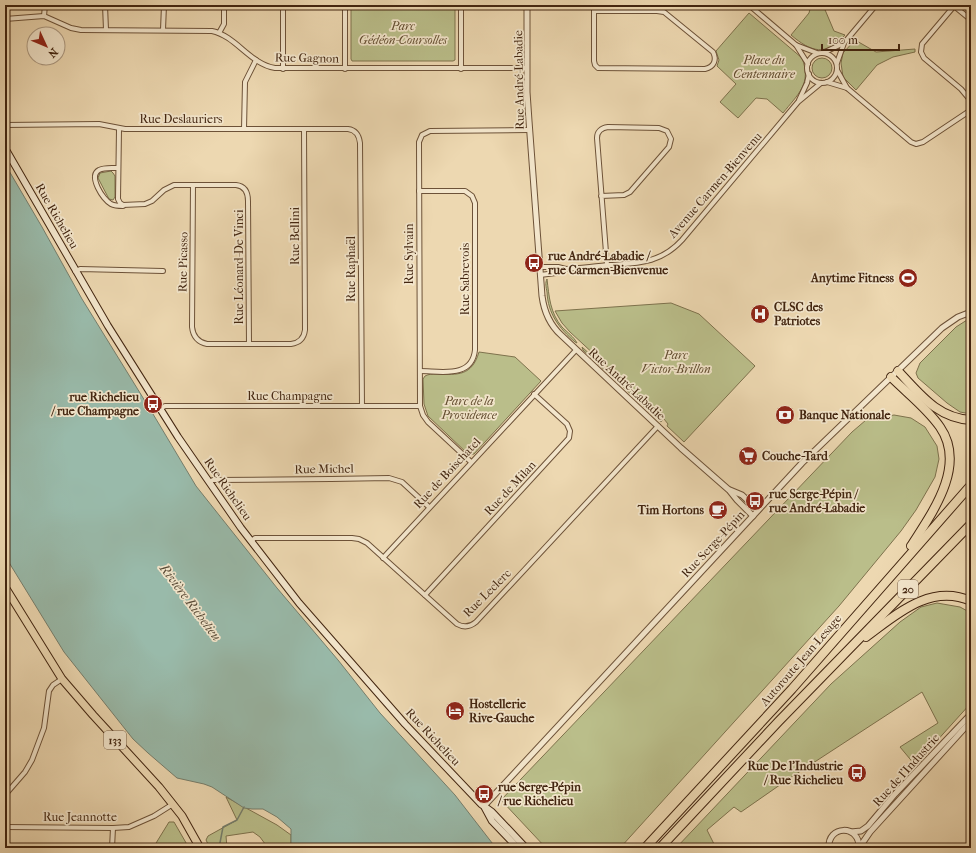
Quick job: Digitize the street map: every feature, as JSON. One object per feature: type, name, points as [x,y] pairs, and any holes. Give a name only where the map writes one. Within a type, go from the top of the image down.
[{"type":"highway","points":[[898,371],[938,410],[953,417],[971,420]]},
{"type":"highway","points":[[891,377],[929,413],[940,426],[948,444],[950,459],[948,474],[940,497],[926,523],[896,569]]},
{"type":"highway","name":"Autoroute Jean-Lesage","points":[[645,848],[808,672],[896,569],[971,485]]},
{"type":"highway","name":"Autoroute Jean-Lesage","points":[[660,848],[844,653],[971,524]]},
{"type":"highway","points":[[844,653],[898,614],[924,599],[948,595],[971,601]]},
{"type":"main road","name":"Rue Richelieu","points":[[5,148],[75,271],[160,408],[209,482],[291,594],[392,709],[526,848]]},
{"type":"main road","name":"133","points":[[5,587],[8,596],[62,679],[93,716],[154,780],[185,821],[200,848]]},
{"type":"main road","name":"Rue Richelieu","points":[[484,806],[492,821],[518,848]]},
{"type":"street","points":[[44,16],[45,5]]},
{"type":"street","points":[[106,5],[106,30]]},
{"type":"street","points":[[163,30],[164,5]]},
{"type":"street","points":[[219,33],[224,24],[224,5]]},
{"type":"street","points":[[283,68],[284,5]]},
{"type":"street","points":[[344,5],[344,69]]},
{"type":"street","points":[[461,5],[461,68]]},
{"type":"street","name":"Rue André-Labadie","points":[[528,5],[527,68],[529,130],[543,304],[549,319],[557,332],[729,490],[753,516]]},
{"type":"street","points":[[594,5],[594,11],[594,61],[598,68],[705,69],[711,66],[714,62],[715,57],[712,52],[664,12],[594,11]]},
{"type":"street","points":[[749,5],[796,44],[818,53]]},
{"type":"street","points":[[796,44],[808,64],[809,74],[814,80],[821,83],[827,82],[834,77],[844,43],[876,5]]},
{"type":"street","points":[[971,20],[955,6],[922,44],[921,52],[924,58],[961,89],[971,101]]},
{"type":"street","name":"Rue Gagnon","points":[[5,18],[44,16],[75,29],[208,30],[219,33],[256,60],[267,66],[283,68],[527,68]]},
{"type":"street","points":[[808,64],[811,58],[818,53],[825,52],[844,43]]},
{"type":"street","points":[[825,52],[833,57],[837,63]]},
{"type":"street","points":[[244,129],[245,82],[256,60]]},
{"type":"street","points":[[837,70],[847,88],[915,144],[923,142],[971,110]]},
{"type":"street","name":"Avenue Carmen-Bienvenu","points":[[798,102],[807,83],[809,74]]},
{"type":"street","points":[[827,82],[847,88]]},
{"type":"street","name":"Avenue Carmen-Bienvenu","points":[[540,267],[558,267],[566,269],[649,261],[664,255],[676,246],[766,142],[798,102],[821,83]]},
{"type":"street","name":"Rue Deslauriers","points":[[5,125],[102,124],[118,128],[350,129],[356,132]]},
{"type":"street","points":[[601,196],[624,195],[630,192],[669,146],[671,138],[667,131],[661,128],[607,127],[600,131],[597,138],[601,196],[607,265]]},
{"type":"street","points":[[118,128],[118,200],[122,205],[126,206]]},
{"type":"street","name":"Rue Bellini","points":[[249,344],[291,344],[300,341],[306,330],[304,129]]},
{"type":"street","name":"Rue Sylvain","points":[[471,462],[428,422],[422,415],[420,406],[419,142],[422,135],[432,130],[529,130]]},
{"type":"street","name":"Rue Raphaël","points":[[356,132],[360,143],[362,406]]},
{"type":"street","points":[[118,168],[100,169],[94,180],[107,202],[115,206],[140,206],[148,204],[164,190],[172,186],[193,185]]},
{"type":"street","name":"Rue Léonard-De Vinci","points":[[193,185],[242,186],[248,195],[249,344]]},
{"type":"street","name":"Rue Picasso","points":[[193,185],[193,333],[196,338],[205,343],[249,344]]},
{"type":"street","name":"Rue Sabrevois","points":[[419,191],[467,192],[471,194],[474,199],[475,211],[474,357],[467,367],[458,371],[420,371]]},
{"type":"street","points":[[75,271],[80,269],[163,271]]},
{"type":"street","points":[[540,275],[556,273],[566,269]]},
{"type":"street","name":"Rue Serge-Pépin","points":[[484,806],[802,463],[950,322],[971,312]]},
{"type":"street","name":"Rue de Boischatel","points":[[383,558],[576,350]]},
{"type":"street","name":"Rue de Milan","points":[[425,595],[569,438],[570,431],[568,424],[534,394]]},
{"type":"street","name":"Rue Champagne","points":[[160,408],[165,406],[420,406]]},
{"type":"street","name":"Rue Leclerc","points":[[251,540],[255,538],[354,538],[365,542],[457,624],[465,626],[473,624],[658,426]]},
{"type":"street","name":"Rue Michel","points":[[209,482],[214,480],[389,478],[402,482],[429,507]]},
{"type":"street","name":"Rue André-Labadie","points":[[729,490],[742,495],[758,510]]},
{"type":"street","points":[[5,795],[25,772],[32,760],[44,728],[49,691],[53,685],[62,679]]},
{"type":"street","name":"Rue de l'Industrie","points":[[829,845],[832,836],[838,832],[845,830],[851,832],[861,831],[868,826],[895,794],[971,714]]},
{"type":"street","name":"Rue de l'Industrie","points":[[859,848],[878,822],[971,721]]},
{"type":"street","name":"Rue Jeannotte","points":[[5,827],[113,828],[129,826],[154,816],[173,804]]},
{"type":"street","points":[[112,848],[113,828]]},
{"type":"street","points":[[851,832],[858,839],[859,848]]},
{"type":"street","points":[[826,848],[829,845]]},
{"type":"green space","name":"Parc Gédéon-Coursolles","points":[[351,5],[455,5],[455,60],[352,61]]},
{"type":"green space","name":"Place du Centennaire","points":[[811,5],[823,5],[834,31],[845,35],[831,47],[818,50],[805,45],[791,35],[809,13]]},
{"type":"green space","name":"Place du Centennaire","points":[[749,13],[802,58],[805,67],[805,75],[802,88],[783,113],[767,99],[756,98],[738,118],[720,102],[736,84],[717,66],[719,60],[716,51]]},
{"type":"green space","points":[[855,40],[876,52],[915,49],[915,52],[893,57],[877,65],[856,90],[843,77],[841,63],[843,53]]},
{"type":"green space","points":[[822,58],[829,61],[832,68],[829,75],[822,78],[815,75],[812,68],[815,61]]},
{"type":"green space","points":[[111,171],[115,176],[115,197],[113,200],[109,199],[98,178],[100,173]]},
{"type":"green space","points":[[547,279],[548,292],[555,316],[562,327],[577,343],[559,326],[552,314],[548,300],[546,285]]},
{"type":"green space","name":"Parc Victor-Brillon","points":[[671,303],[699,314],[755,366],[684,442],[667,426],[668,424],[664,419],[570,332],[562,323],[555,311]]},
{"type":"green space","points":[[967,320],[971,320],[971,414],[960,412],[947,403],[918,378],[916,373],[920,363],[956,327]]},
{"type":"green space","points":[[582,347],[662,421],[661,422],[583,350]]},
{"type":"green space","name":"Parc de la Providence","points":[[479,352],[515,357],[541,381],[474,454],[469,455],[428,416],[424,404],[423,379],[425,376],[431,374],[458,374],[468,370],[476,360]]},
{"type":"green space","points":[[894,415],[911,418],[925,427],[937,446],[939,459],[935,477],[916,510],[901,531],[839,606],[620,848],[546,848],[501,800],[852,432],[866,420]]},
{"type":"green space","points":[[937,603],[960,607],[971,613],[971,703],[915,765],[900,747],[938,723],[922,692],[787,780],[741,812],[734,807],[707,830],[716,848],[676,848],[831,684],[900,622],[921,607]]},
{"type":"green space","points":[[226,797],[277,825],[291,835],[291,848],[268,848],[260,837],[253,832],[226,836],[227,848],[210,848],[206,840],[208,836],[237,820]]},
{"type":"green space","points":[[169,822],[174,822],[189,848],[153,848]]},
{"type":"water","name":"Rivière Richelieu","points":[[5,164],[82,299],[196,486],[277,588],[338,660],[380,713],[455,795],[496,848],[291,848],[291,829],[277,817],[263,809],[244,808],[212,787],[177,778],[148,753],[133,739],[64,652],[5,556]]},
{"type":"waterway","points":[[219,848],[223,827],[237,820],[244,807]]},
{"type":"place","name":"rue André-Labadie / rue Carmen-Bienvenue","points":[[534,263]]},
{"type":"place","name":"Anytime Fitness","points":[[908,278]]},
{"type":"place","name":"CLSC des Patriotes","points":[[760,314]]},
{"type":"place","name":"rue Richelieu / rue Champagne","points":[[153,404]]},
{"type":"place","name":"Banque Nationale","points":[[785,415]]},
{"type":"place","name":"Couche-Tard","points":[[748,456]]},
{"type":"place","name":"rue Serge-Pépin / rue André-Labadie","points":[[755,501]]},
{"type":"place","name":"Tim Hortons","points":[[718,510]]},
{"type":"place","name":"Hostellerie Rive-Gauche","points":[[455,711]]},
{"type":"place","name":"Rue De l'Industrie / Rue Richelieu","points":[[857,773]]},
{"type":"place","name":"rue Serge-Pépin / rue Richelieu","points":[[484,794]]}]
